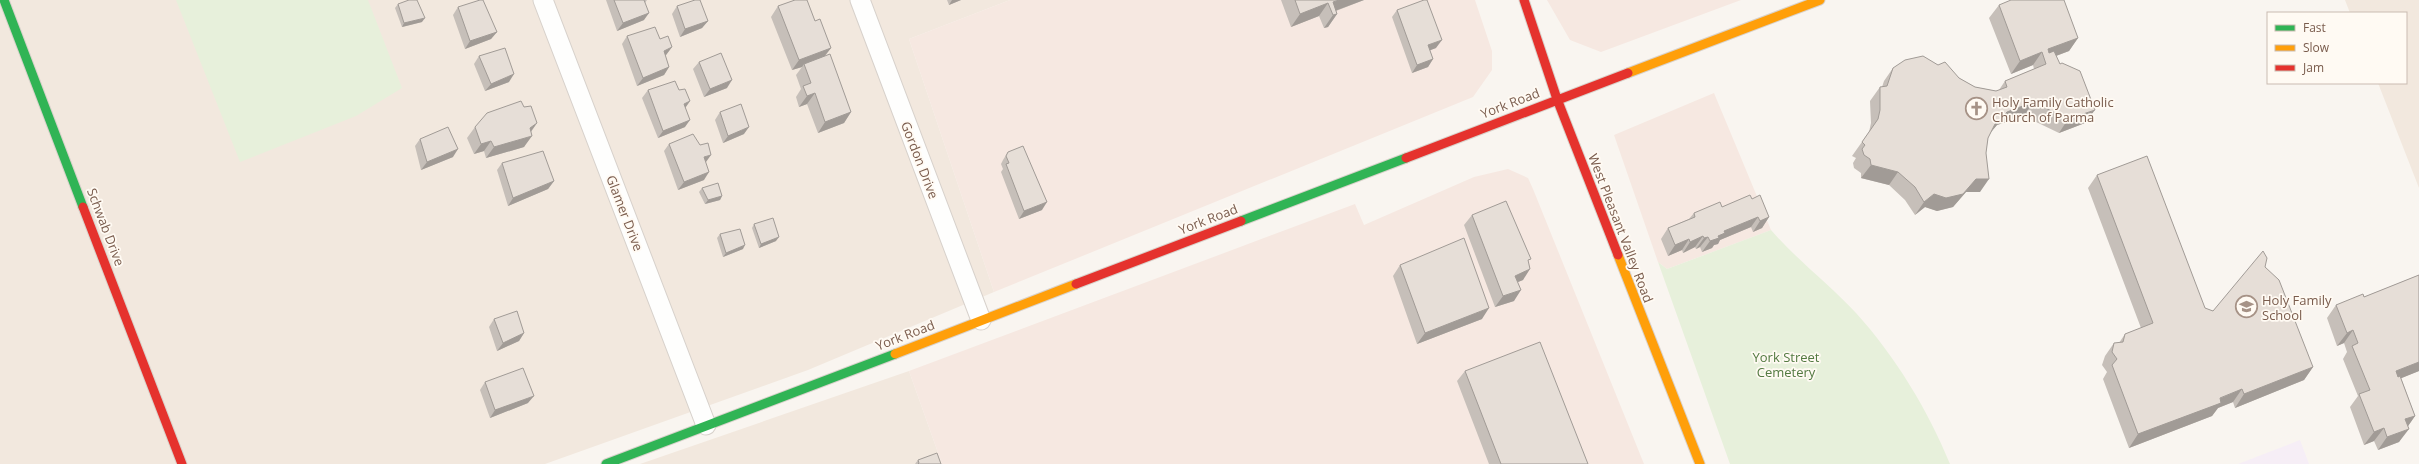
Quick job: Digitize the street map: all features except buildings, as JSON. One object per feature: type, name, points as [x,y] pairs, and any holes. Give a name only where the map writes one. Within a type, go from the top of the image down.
[{"type":"street","name":"Schwab Drive","points":[[4,0],[182,464]]},
{"type":"street","name":"Glamer Drive","points":[[543,0],[706,425]]},
{"type":"street","name":"Gordon Drive","points":[[860,0],[982,320]]},
{"type":"street","name":"West Pleasant Valley Road","points":[[1524,0],[1557,99],[1700,464]]},
{"type":"street","name":"York Road","points":[[606,464],[1557,99],[1820,0]]},
{"type":"shaded area","points":[[0,0],[1010,0],[909,39],[994,292],[808,370],[545,464],[0,464]]},
{"type":"shaded area","points":[[1010,0],[1475,0],[1492,51],[1492,70],[1473,97],[994,292],[909,39]]},
{"type":"shaded area","points":[[1547,0],[1741,0],[1601,52],[1570,40]]},
{"type":"shaded area","points":[[2345,0],[2419,0],[2419,188],[2378,84],[2407,84],[2407,12],[2350,12]]},
{"type":"shaded area","points":[[1714,93],[1771,230],[1667,269],[1658,262],[1614,135]]},
{"type":"shaded area","points":[[1508,169],[1528,178],[1644,464],[942,464],[909,371],[1355,204],[1364,225],[1474,177]]},
{"type":"shaded area","points":[[909,371],[942,464],[640,464]]},
{"type":"shaded area","points":[[2300,440],[2309,464],[2238,464]]},
{"type":"green space","points":[[176,0],[368,0],[402,88],[356,116],[240,162]]},
{"type":"green space","name":"York Street Cemetery","points":[[1771,230],[1791,252],[1856,313],[1884,347],[1921,404],[1932,424],[1950,464],[1730,464],[1658,262],[1667,269]]},
{"type":"traffic: fast","points":[[4,0],[83,207]]},
{"type":"traffic: fast","points":[[1241,221],[1406,158]]},
{"type":"traffic: fast","points":[[606,464],[895,354]]},
{"type":"traffic: slow","points":[[1628,73],[1820,0]]},
{"type":"traffic: slow","points":[[1618,255],[1700,464]]},
{"type":"traffic: slow","points":[[895,354],[1076,284]]},
{"type":"traffic: jam","points":[[1524,0],[1557,99],[1618,255]]},
{"type":"traffic: jam","points":[[1406,158],[1628,73]]},
{"type":"traffic: jam","points":[[83,207],[182,464]]},
{"type":"traffic: jam","points":[[1076,284],[1241,221]]},
{"type":"place","name":"Holy Family Catholic Church of Parma","points":[[1976,109]]},
{"type":"place","name":"Holy Family School","points":[[2247,307]]}]
